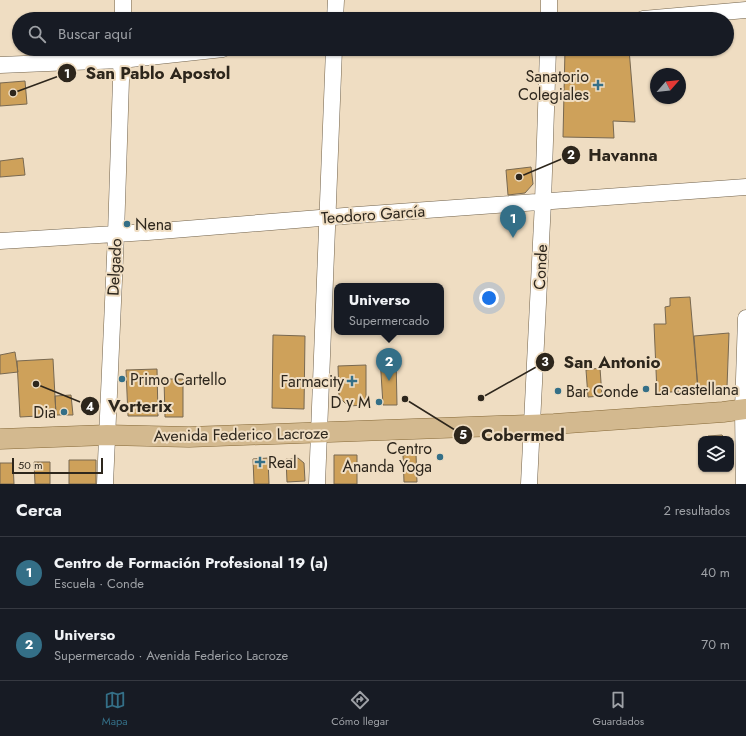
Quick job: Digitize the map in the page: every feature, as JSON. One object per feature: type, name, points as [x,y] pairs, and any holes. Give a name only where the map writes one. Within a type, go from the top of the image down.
[{"type":"main road","name":"Avenida Federico Lacroze","points":[[0,439],[107,435],[190,437],[533,424],[609,421],[744,410]]},
{"type":"street","points":[[123,0],[123,12]]},
{"type":"street","points":[[335,12],[336,0]]},
{"type":"street","points":[[549,0],[549,12]]},
{"type":"street","points":[[723,12],[746,10]]},
{"type":"street","points":[[0,65],[109,56]]},
{"type":"street","name":"Delgado","points":[[105,484],[116,234],[121,56]]},
{"type":"street","points":[[317,484],[334,56]]},
{"type":"street","name":"Conde","points":[[529,484],[543,202],[548,56]]},
{"type":"street","name":"Teodoro García","points":[[0,241],[116,234],[328,217],[746,188]]},
{"type":"street","points":[[744,484],[746,318]]},
{"type":"building","name":"Sanatorio Colegiales","points":[[565,56],[630,56],[635,122],[613,121],[614,138],[563,137]]},
{"type":"building","points":[[25,81],[27,104],[0,106],[0,83]]},
{"type":"building","points":[[23,158],[25,175],[0,177],[0,161]]},
{"type":"building","points":[[531,167],[533,184],[525,193],[508,195],[506,170]]},
{"type":"building","points":[[690,297],[698,390],[657,393],[654,324],[666,324],[665,307],[670,306],[670,298]]},
{"type":"building","points":[[729,333],[727,387],[698,390],[694,336]]},
{"type":"building","points":[[273,335],[305,336],[304,409],[272,408]]},
{"type":"building","points":[[15,352],[18,372],[0,374],[0,355]]},
{"type":"building","points":[[380,357],[396,357],[397,405],[383,405]]},
{"type":"building","points":[[53,359],[56,415],[20,417],[17,361]]},
{"type":"building","name":"Farmacity","points":[[366,365],[366,405],[348,406],[339,397],[338,366]]},
{"type":"building","points":[[600,368],[602,396],[588,397],[586,370]]},
{"type":"building","points":[[157,369],[158,416],[128,416],[126,370]]},
{"type":"building","points":[[164,379],[183,379],[183,417],[165,417]]},
{"type":"building","points":[[71,395],[73,415],[56,415],[55,396]]},
{"type":"building","points":[[416,454],[417,482],[404,482],[403,455]]},
{"type":"building","points":[[334,455],[357,455],[357,484],[334,484]]},
{"type":"building","points":[[268,458],[269,484],[254,484],[253,459]]},
{"type":"building","points":[[298,458],[304,463],[305,481],[287,482],[286,459]]},
{"type":"building","points":[[69,460],[96,460],[96,484],[69,484]]},
{"type":"building","points":[[34,462],[50,462],[50,484],[35,484]]},
{"type":"building","points":[[0,463],[13,463],[14,484],[0,484]]},
{"type":"place","name":"Sanatorio Colegiales","points":[[598,85]]},
{"type":"place","name":"San Pablo Apostol","points":[[13,93]]},
{"type":"place","name":"Havanna","points":[[519,177]]},
{"type":"place","name":"Nena","points":[[127,224]]},
{"type":"place","name":"Centro de Formación Profesional 19 (a)","points":[[513,238]]},
{"type":"place","name":"Primo Cartello","points":[[122,379]]},
{"type":"place","name":"Farmacity","points":[[352,381]]},
{"type":"place","name":"Universo","points":[[389,381]]},
{"type":"place","name":"Vorterix","points":[[36,384]]},
{"type":"place","name":"La castellana","points":[[646,389]]},
{"type":"place","name":"Bar Conde","points":[[558,391]]},
{"type":"place","name":"San Antonio","points":[[481,398]]},
{"type":"place","name":"Cobermed","points":[[405,399]]},
{"type":"place","name":"D y M","points":[[379,402]]},
{"type":"place","name":"Dia","points":[[64,412]]},
{"type":"place","name":"Centro Ananda Yoga","points":[[440,457]]},
{"type":"place","name":"Real","points":[[260,462]]}]
